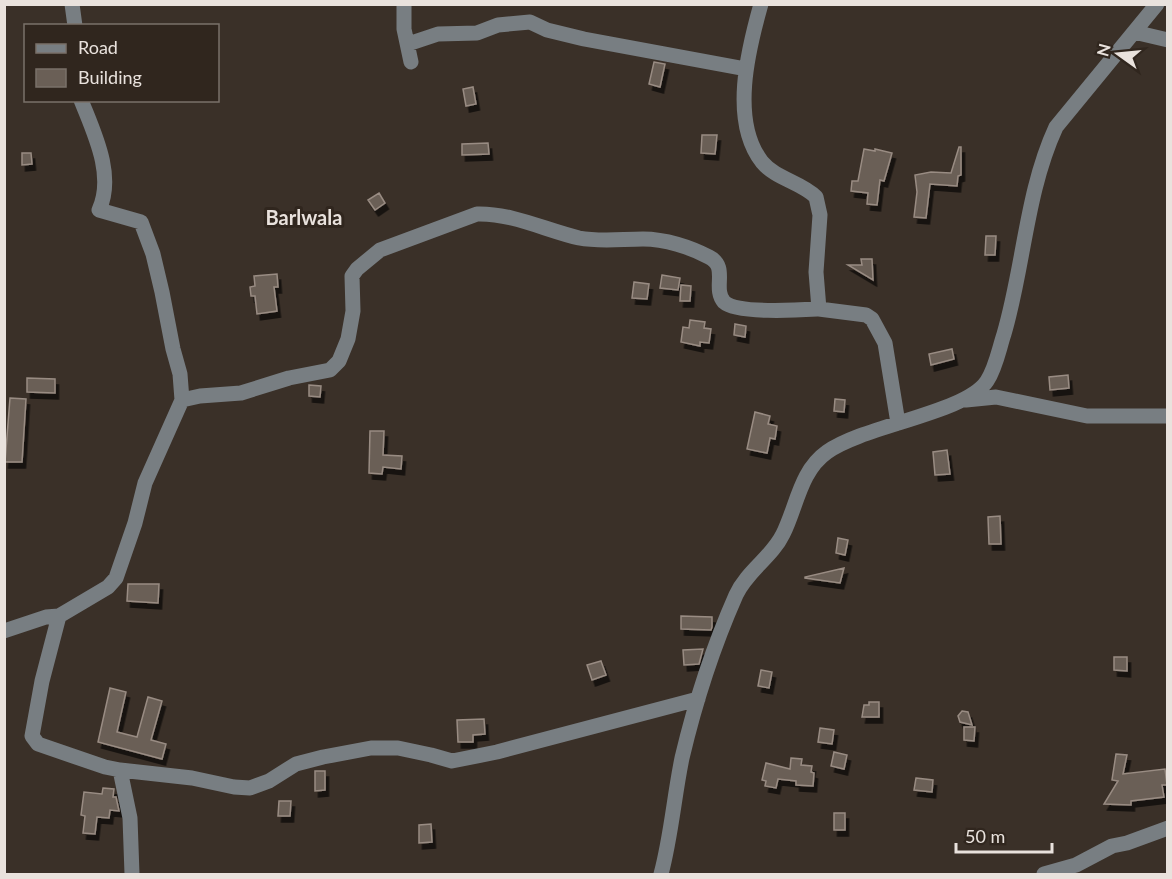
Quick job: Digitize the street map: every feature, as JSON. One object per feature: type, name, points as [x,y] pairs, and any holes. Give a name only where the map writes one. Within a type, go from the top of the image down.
[{"type":"street","points":[[72,4],[75,24]]},
{"type":"street","points":[[404,4],[404,29],[411,62]]},
{"type":"street","points":[[761,4],[746,69],[748,138],[763,162],[774,173],[813,194],[819,203],[816,272],[819,309]]},
{"type":"street","points":[[965,400],[983,386],[993,370],[1009,317],[1034,198],[1047,148],[1056,127],[1157,4]]},
{"type":"street","points":[[408,44],[438,34],[477,33],[498,25],[530,22],[547,30],[584,39],[746,69]]},
{"type":"street","points":[[1134,32],[1167,40]]},
{"type":"street","points":[[4,631],[46,617],[59,616],[101,591],[116,578],[135,523],[145,483],[182,400],[180,374],[153,254],[141,222],[99,210],[105,187],[104,170],[82,102]]},
{"type":"street","points":[[182,400],[200,396],[241,393],[289,378],[330,370],[339,361],[348,339],[353,311],[352,276],[357,269],[380,250],[477,214],[489,214],[578,237],[596,240],[647,239],[699,252],[717,262],[720,268],[723,300],[727,304],[741,308],[781,312],[819,309],[866,315],[872,319],[885,343],[898,423]]},
{"type":"street","points":[[660,874],[682,758],[698,699],[737,592],[760,563],[776,548],[810,467],[827,451],[857,436],[965,400],[996,397],[1087,416],[1167,416]]},
{"type":"street","points":[[59,616],[42,681],[32,739],[38,744],[105,767],[192,777],[234,787],[250,788],[296,765],[323,757],[371,748],[398,748],[452,761],[496,752],[698,699]]},
{"type":"street","points":[[120,770],[130,818],[132,874]]},
{"type":"street","points":[[1044,874],[1076,865],[1112,846],[1127,843],[1167,828]]},
{"type":"building","points":[[654,62],[665,64],[660,87],[649,84]]},
{"type":"building","points":[[473,87],[476,104],[466,106],[463,89]]},
{"type":"building","points":[[702,135],[717,135],[715,154],[701,153]]},
{"type":"building","points":[[488,143],[489,154],[462,155],[462,144]]},
{"type":"building","points":[[959,147],[961,147],[961,175],[958,176],[957,186],[930,184],[926,218],[914,217],[917,192],[915,175],[931,172],[951,173]]},
{"type":"building","points":[[864,149],[892,153],[884,181],[880,180],[877,205],[867,204],[868,193],[851,191],[852,181],[858,181]]},
{"type":"building","points":[[22,153],[31,153],[32,164],[22,165]]},
{"type":"building","points":[[379,193],[385,203],[375,210],[368,200]]},
{"type":"building","points":[[986,236],[996,236],[995,255],[985,255]]},
{"type":"building","points":[[861,259],[872,259],[873,280],[848,265],[862,265]]},
{"type":"building","points":[[277,274],[278,287],[274,287],[277,311],[257,314],[255,296],[251,296],[250,287],[255,286],[254,276]]},
{"type":"building","points":[[662,275],[680,278],[678,290],[660,288]]},
{"type":"building","points":[[634,282],[649,284],[647,299],[632,298]]},
{"type":"building","points":[[681,285],[691,286],[690,301],[680,301]]},
{"type":"building","points":[[690,320],[705,322],[704,328],[711,329],[709,343],[700,342],[700,346],[681,342],[683,327],[689,328]]},
{"type":"building","points":[[735,324],[746,326],[745,337],[734,335]]},
{"type":"building","points":[[952,349],[954,359],[931,365],[929,354]]},
{"type":"building","points":[[1068,375],[1069,388],[1050,390],[1049,377]]},
{"type":"building","points":[[27,378],[55,379],[55,393],[27,392]]},
{"type":"building","points":[[309,385],[321,386],[320,397],[309,396]]},
{"type":"building","points":[[10,398],[26,399],[22,462],[5,462]]},
{"type":"building","points":[[835,399],[845,400],[844,412],[834,411]]},
{"type":"building","points":[[755,412],[770,416],[768,424],[777,426],[775,439],[770,438],[767,453],[747,449]]},
{"type":"building","points":[[370,431],[384,431],[383,455],[402,456],[401,469],[383,467],[382,474],[369,473]]},
{"type":"building","points":[[947,450],[950,474],[935,475],[933,452]]},
{"type":"building","points":[[1000,516],[1001,544],[989,544],[988,517]]},
{"type":"building","points":[[838,538],[848,540],[845,555],[836,553]]},
{"type":"building","points":[[844,568],[840,583],[805,578],[805,577]]},
{"type":"building","points":[[128,584],[159,584],[158,603],[127,601]]},
{"type":"building","points":[[681,616],[712,617],[711,630],[681,629]]},
{"type":"building","points":[[703,649],[699,664],[684,665],[683,650]]},
{"type":"building","points":[[1114,657],[1127,657],[1127,671],[1114,670]]},
{"type":"building","points":[[601,661],[606,675],[592,680],[587,665]]},
{"type":"building","points":[[761,670],[772,672],[769,688],[758,686]]},
{"type":"building","points":[[110,688],[126,692],[117,732],[137,737],[148,697],[162,701],[151,740],[166,744],[162,759],[98,742]]},
{"type":"building","points":[[869,702],[879,702],[879,717],[862,717],[864,705],[869,705]]},
{"type":"building","points":[[962,711],[968,712],[972,725],[960,722],[958,716]]},
{"type":"building","points":[[484,719],[485,734],[473,735],[473,742],[458,742],[457,720]]},
{"type":"building","points":[[964,727],[975,727],[974,741],[964,740]]},
{"type":"building","points":[[820,728],[834,730],[832,744],[818,742]]},
{"type":"building","points":[[834,752],[847,755],[844,769],[831,766]]},
{"type":"building","points":[[1116,754],[1127,755],[1123,774],[1165,769],[1167,785],[1162,785],[1164,797],[1131,801],[1131,805],[1104,804],[1118,781],[1112,780]]},
{"type":"building","points":[[791,758],[802,759],[801,765],[812,766],[813,786],[796,785],[796,781],[778,779],[776,788],[765,786],[766,781],[762,780],[766,763],[790,769]]},
{"type":"building","points":[[315,771],[325,771],[325,790],[315,791]]},
{"type":"building","points":[[916,778],[933,780],[932,792],[914,790]]},
{"type":"building","points":[[103,788],[114,789],[113,797],[116,797],[119,811],[110,810],[109,818],[97,817],[95,834],[83,833],[85,816],[81,815],[84,792],[102,794]]},
{"type":"building","points":[[279,801],[291,801],[290,816],[278,816]]},
{"type":"building","points":[[834,813],[845,813],[845,830],[834,830]]},
{"type":"building","points":[[431,824],[432,842],[419,843],[419,825]]},
{"type":"district","name":"Barlwala","points":[[304,217]]}]
